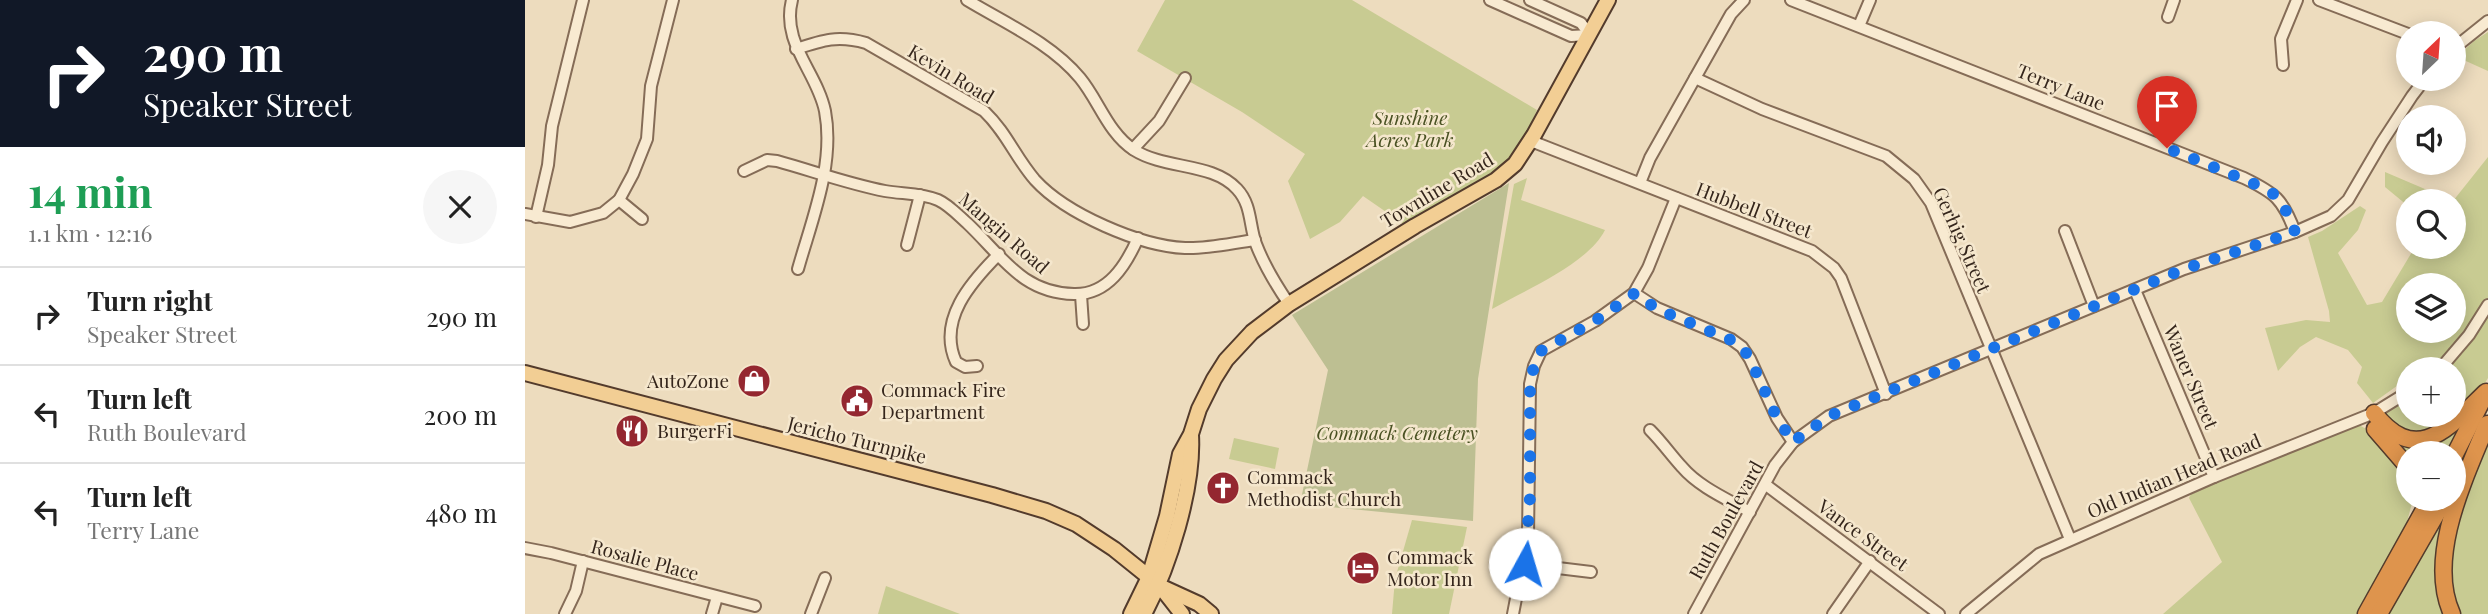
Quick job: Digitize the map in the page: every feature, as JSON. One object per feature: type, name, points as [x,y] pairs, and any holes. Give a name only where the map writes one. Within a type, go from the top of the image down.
[{"type":"highway","points":[[2369,415],[2399,437],[2416,440],[2434,436],[2448,427],[2487,391]]},
{"type":"highway","points":[[2462,441],[2487,391]]},
{"type":"highway","points":[[2369,415],[2396,451]]},
{"type":"highway","points":[[2466,460],[2487,423]]},
{"type":"highway","points":[[2452,614],[2443,590],[2453,510],[2487,423]]},
{"type":"highway","points":[[2407,538],[2413,511]]},
{"type":"highway","points":[[2366,614],[2423,511]]},
{"type":"highway","points":[[2379,614],[2438,511]]},
{"type":"main road","name":"Townline Road","points":[[1154,581],[1184,497],[1192,457],[1191,434],[1199,409],[1226,359],[1252,332],[1289,304],[1413,227],[1496,180],[1515,164],[1531,141],[1608,0]]},
{"type":"main road","name":"Jericho Turnpike","points":[[525,373],[1035,508],[1076,524],[1114,549],[1154,581],[1182,614]]},
{"type":"main road","name":"Jericho Turnpike","points":[[1154,581],[1199,604],[1211,614]]},
{"type":"main road","points":[[1131,614],[1154,581]]},
{"type":"main road","points":[[1145,614],[1154,581]]},
{"type":"street","points":[[583,0],[552,126],[548,165],[531,216],[570,222],[603,213],[618,200],[633,174],[647,139],[651,86],[673,0]]},
{"type":"street","points":[[792,0],[789,11],[790,29],[796,49],[820,94],[827,140],[823,174],[798,269]]},
{"type":"street","points":[[967,0],[1055,54],[1080,78],[1111,127],[1133,149],[1166,163],[1210,173],[1227,180],[1238,190],[1250,212],[1255,240],[1262,258],[1289,304]]},
{"type":"street","points":[[1490,0],[1571,36],[1590,35]]},
{"type":"street","points":[[1530,0],[1581,23],[1590,35]]},
{"type":"street","points":[[1640,183],[1650,158],[1731,14],[1744,0]]},
{"type":"street","name":"Terry Lane","points":[[1791,0],[2244,178],[2269,190],[2279,199],[2295,232]]},
{"type":"street","points":[[1859,26],[1870,0]]},
{"type":"street","points":[[2168,17],[2174,0]]},
{"type":"street","points":[[2283,65],[2281,38],[2297,0]]},
{"type":"street","points":[[2319,0],[2396,29]]},
{"type":"street","points":[[2466,38],[2488,21]]},
{"type":"street","name":"Kevin Road","points":[[796,49],[823,40],[847,38],[866,43],[983,111],[999,126],[1036,180],[1056,198],[1085,215],[1138,238],[1164,246],[1188,248],[1255,240]]},
{"type":"street","points":[[1133,149],[1170,105],[1185,78]]},
{"type":"street","name":"Gerhig Street","points":[[1695,78],[1762,109],[1886,156],[1914,179],[1931,203],[2070,539]]},
{"type":"street","name":"Ruth Boulevard","points":[[1694,614],[1775,465],[1793,442],[1829,416],[2184,269],[2295,232],[2331,216],[2348,200],[2415,91]]},
{"type":"street","name":"Hubbell Street","points":[[1531,141],[1824,258],[1841,278],[1886,394]]},
{"type":"street","name":"Mangin Road","points":[[744,171],[767,160],[883,191],[920,195],[937,200],[955,212],[1016,272],[1043,290],[1081,295]]},
{"type":"street","points":[[907,245],[920,195]]},
{"type":"street","points":[[1513,614],[1525,564],[1530,497],[1530,384],[1534,366],[1541,351],[1595,321],[1635,293],[1676,198]]},
{"type":"street","points":[[618,200],[642,219]]},
{"type":"street","points":[[2065,231],[2095,306]]},
{"type":"street","points":[[1083,324],[1081,295],[1112,280],[1123,268],[1138,238]]},
{"type":"street","points":[[977,366],[965,367],[956,362],[950,341],[954,318],[967,289],[999,254]]},
{"type":"street","name":"Waner Street","points":[[2135,290],[2214,477]]},
{"type":"street","points":[[1635,293],[1657,309],[1742,347],[1777,418],[1793,442]]},
{"type":"street","points":[[2450,357],[2469,335],[2488,304]]},
{"type":"street","name":"Old Indian Head Road","points":[[1966,614],[2039,554],[2214,477],[2369,415],[2396,399]]},
{"type":"street","points":[[1650,430],[1665,444],[1683,468],[1707,488],[1750,512]]},
{"type":"street","name":"Vance Street","points":[[1766,485],[1939,614]]},
{"type":"street","name":"Rosalie Place","points":[[525,548],[755,606]]},
{"type":"street","points":[[565,614],[576,590],[583,561]]},
{"type":"street","points":[[1833,614],[1870,561]]},
{"type":"street","points":[[1525,564],[1591,572]]},
{"type":"street","points":[[811,614],[825,578]]},
{"type":"street","points":[[712,614],[717,597]]},
{"type":"green space","name":"Sunshine Acres Park","points":[[1165,0],[1352,0],[1537,110],[1521,147],[1499,172],[1405,225],[1363,196],[1340,222],[1310,239],[1288,181],[1305,154],[1242,112],[1137,51]]},
{"type":"green space","points":[[2488,32],[2488,71],[2466,61],[2466,49]]},
{"type":"green space","points":[[2488,157],[2488,298],[2466,331],[2466,273],[2399,273],[2408,259],[2466,259],[2466,189],[2463,189]]},
{"type":"green space","points":[[2385,172],[2425,189],[2396,189],[2396,196],[2385,187]]},
{"type":"green space","points":[[1527,178],[1521,200],[1605,230],[1585,254],[1570,265],[1492,309],[1514,184]]},
{"type":"green space","name":"Commack Cemetery","points":[[1509,183],[1478,379],[1473,521],[1300,504],[1328,370],[1292,315]]},
{"type":"green space","points":[[2360,206],[2366,210],[2358,230],[2338,253],[2367,305],[2382,302],[2396,279],[2396,343],[2458,343],[2444,357],[2396,357],[2396,387],[2373,403],[2357,383],[2362,367],[2348,350],[2316,337],[2300,347],[2278,371],[2265,328],[2306,320],[2330,322],[2308,237]]},
{"type":"green space","points":[[2488,314],[2488,378],[2466,406],[2466,357],[2457,357]]},
{"type":"green space","points":[[2396,405],[2396,427],[2440,427],[2413,435],[2398,431],[2384,421],[2389,410]]},
{"type":"green space","points":[[2373,421],[2403,441],[2396,441],[2396,447]]},
{"type":"green space","points":[[2359,425],[2370,431],[2396,461],[2396,511],[2410,511],[2407,522],[2357,614],[2163,614],[2222,562],[2189,498],[2191,494],[2348,427]]},
{"type":"green space","points":[[2436,427],[2462,427],[2455,441],[2407,441]]},
{"type":"green space","points":[[2488,437],[2488,614],[2458,614],[2453,602],[2451,548],[2459,511],[2466,511],[2466,490]]},
{"type":"green space","points":[[1234,438],[1279,448],[1275,469],[1229,459]]},
{"type":"green space","points":[[2441,511],[2448,511],[2448,614],[2385,614]]},
{"type":"green space","points":[[1412,520],[1467,527],[1449,614],[1392,614],[1395,579]]},
{"type":"green space","points":[[886,586],[960,614],[878,614]]},
{"type":"place","name":"AutoZone","points":[[754,381]]},
{"type":"place","name":"Commack Fire Department","points":[[857,401]]},
{"type":"place","name":"BurgerFi","points":[[632,431]]},
{"type":"place","name":"Commack Methodist Church","points":[[1223,488]]},
{"type":"place","name":"Commack Motor Inn","points":[[1363,568]]},
{"type":"route","points":[[1525,564],[1530,497],[1530,384],[1541,351],[1595,321],[1635,293],[1657,309],[1742,347],[1777,418],[1793,442],[1829,416],[2184,269],[2295,232],[2287,211],[2269,190],[2167,148]]}]
